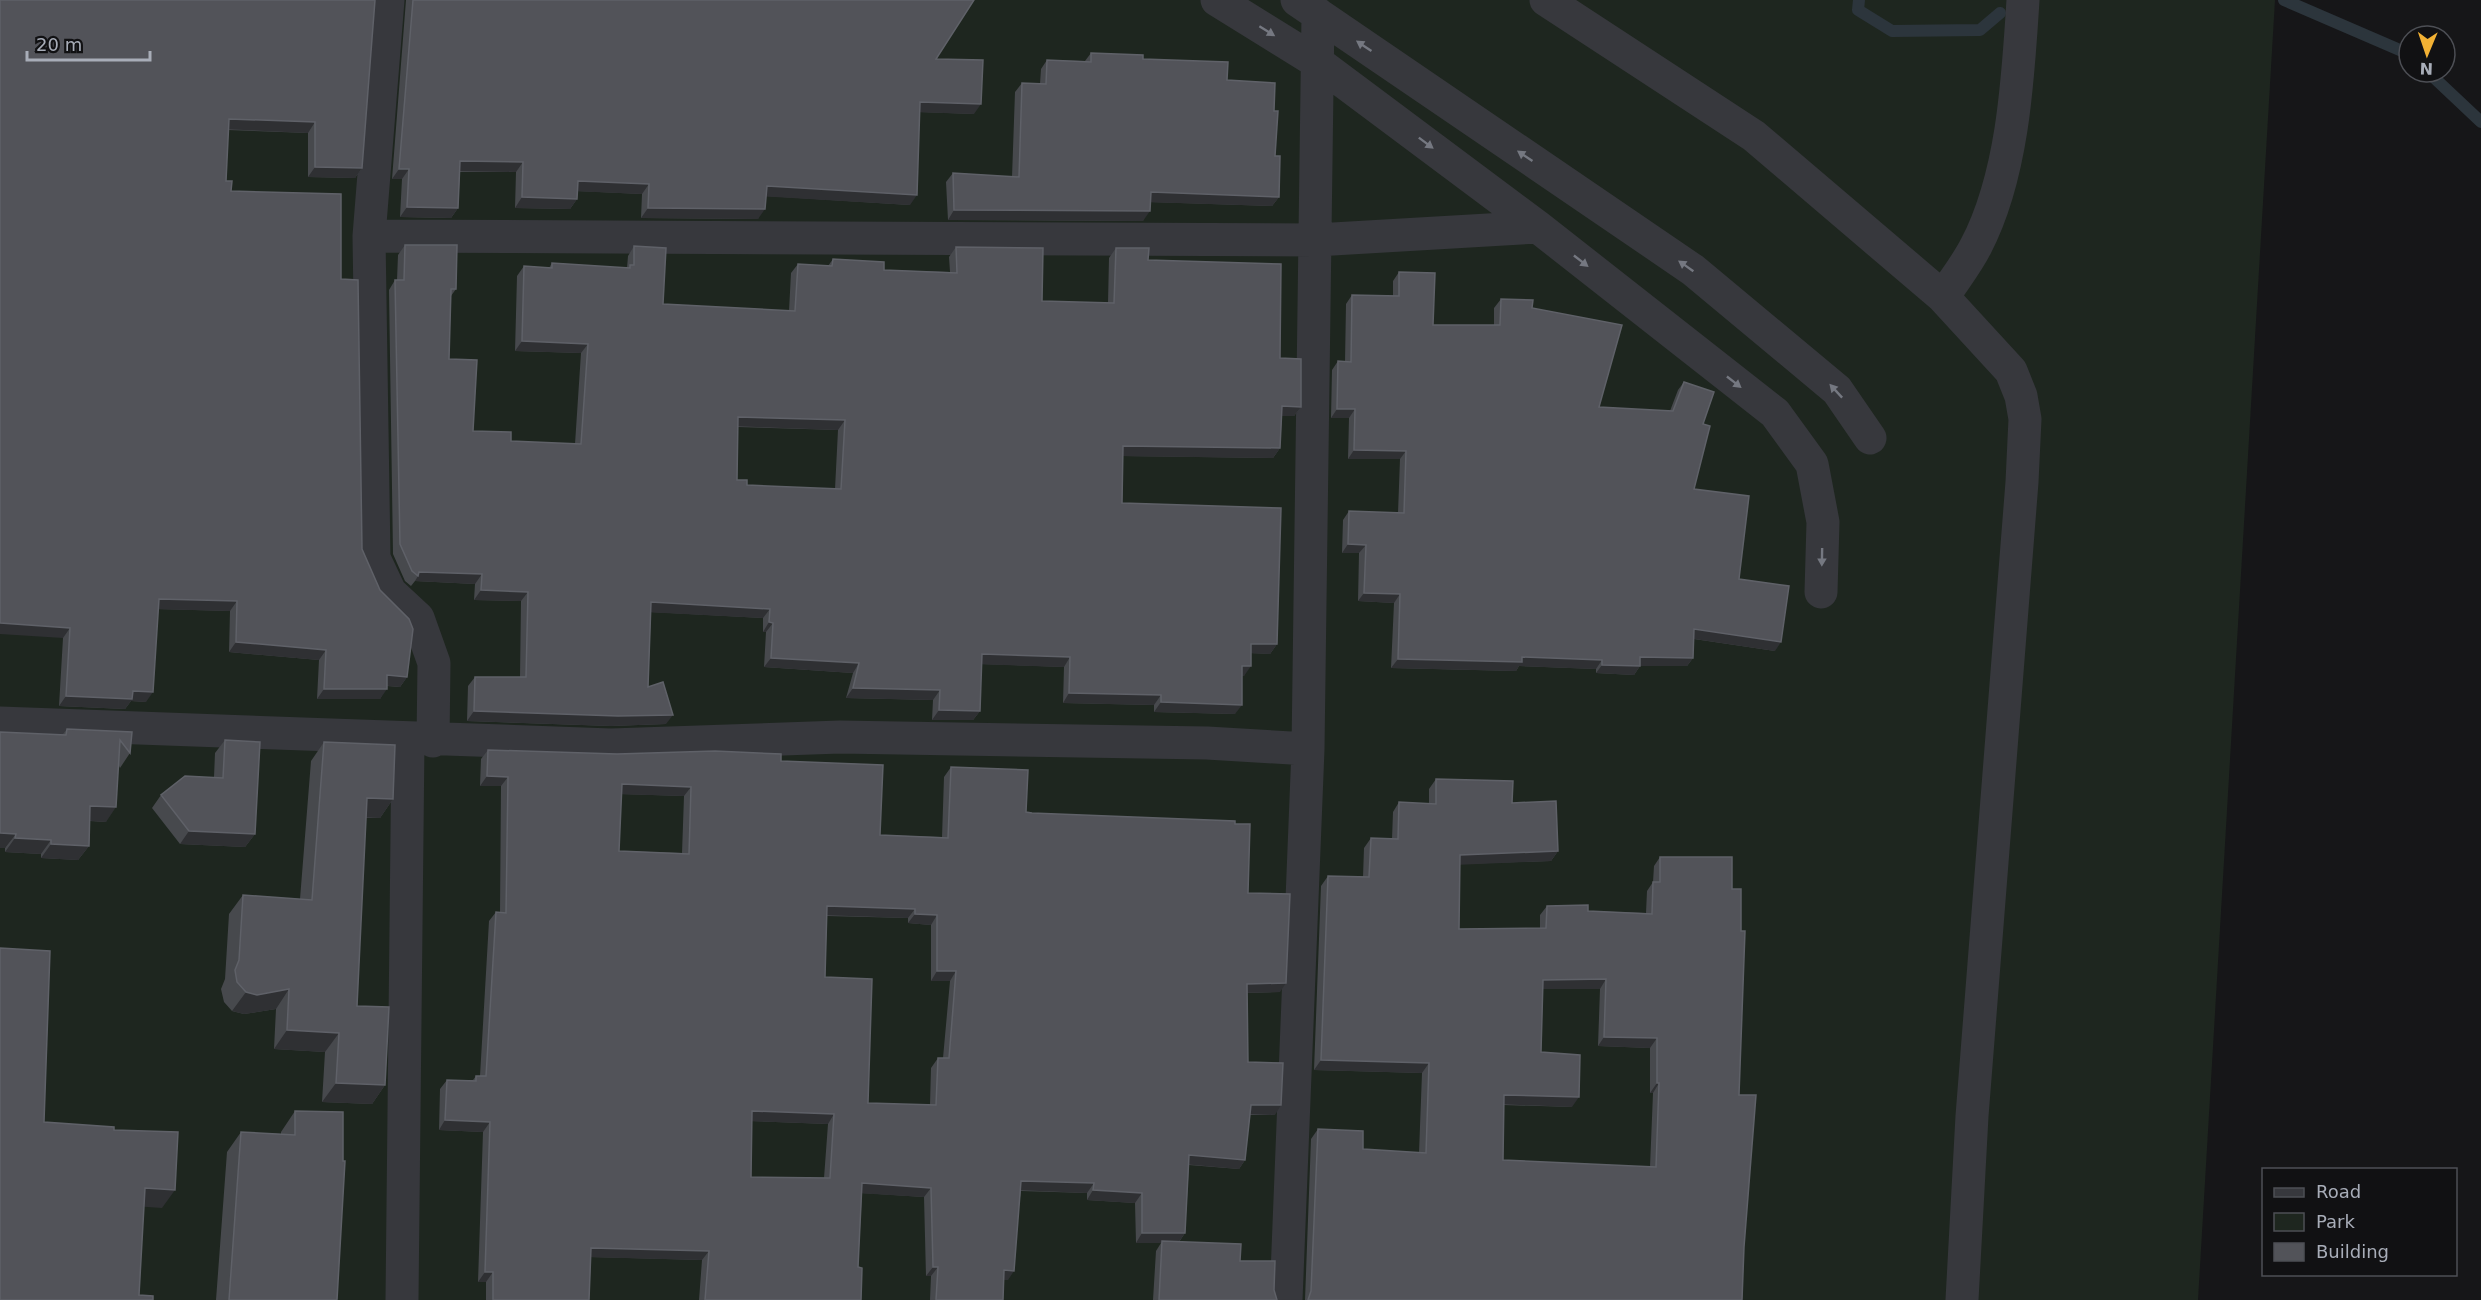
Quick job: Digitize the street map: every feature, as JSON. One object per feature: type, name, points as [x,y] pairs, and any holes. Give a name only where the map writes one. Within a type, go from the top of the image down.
[{"type":"street","points":[[388,0],[369,236],[374,558],[390,592],[418,618],[434,663],[420,740],[402,1300]]},
{"type":"street","points":[[1217,0],[1317,62],[1538,227],[1775,413],[1812,464],[1823,522],[1821,592]]},
{"type":"street","points":[[1546,0],[1754,136],[1943,297],[2011,371],[2021,396],[2025,419],[1972,1116],[1962,1300]]},
{"type":"street","points":[[1943,297],[1976,246],[1994,201],[2017,99],[2023,0]]},
{"type":"street","points":[[1287,1300],[1308,749],[1316,240],[1317,62],[1307,7]]},
{"type":"street","points":[[1307,7],[1693,270],[1837,390],[1870,438]]},
{"type":"street","points":[[369,236],[1316,240],[1538,227]]},
{"type":"street","points":[[0,723],[611,746],[840,737],[1207,743],[1308,749]]},
{"type":"green space","points":[[0,0],[2275,0],[2198,1300],[0,1300]]},
{"type":"building","points":[[0,0],[375,0],[362,168],[315,167],[315,122],[229,119],[226,181],[232,181],[231,191],[341,194],[341,279],[358,280],[362,549],[380,590],[409,619],[413,629],[407,677],[387,675],[387,689],[324,689],[326,650],[236,642],[237,601],[159,599],[153,692],[133,691],[132,699],[66,696],[70,628],[0,623]]},
{"type":"building","points":[[413,0],[974,0],[936,59],[983,60],[981,104],[920,102],[917,195],[767,186],[765,209],[648,208],[649,184],[578,181],[577,199],[522,197],[523,162],[460,161],[458,208],[407,207],[409,169],[399,169]]},
{"type":"building","points":[[1091,53],[1143,55],[1143,59],[1228,62],[1227,80],[1275,83],[1274,111],[1278,111],[1275,156],[1280,156],[1279,197],[1151,192],[1150,211],[954,210],[953,173],[1019,177],[1022,83],[1046,84],[1047,60],[1091,62]]},
{"type":"building","points":[[405,245],[457,245],[456,289],[451,289],[449,359],[477,360],[473,431],[511,432],[511,441],[581,444],[588,344],[522,341],[524,266],[552,268],[552,263],[630,268],[630,265],[634,265],[634,246],[666,248],[663,304],[795,311],[798,264],[832,266],[833,259],[884,262],[884,270],[957,273],[956,247],[1043,248],[1042,301],[1114,303],[1116,248],[1149,248],[1148,260],[1281,264],[1280,358],[1301,359],[1301,407],[1282,406],[1280,448],[1123,446],[1122,503],[1281,508],[1277,644],[1251,644],[1251,666],[1242,666],[1242,705],[1161,702],[1161,695],[1069,693],[1070,657],[982,654],[980,711],[939,710],[940,690],[853,688],[859,663],[771,658],[773,623],[769,622],[770,609],[651,602],[648,687],[663,682],[673,715],[618,716],[474,711],[475,677],[526,677],[528,592],[481,590],[482,574],[419,572],[418,576],[412,571],[400,544],[395,280],[404,280]],"holes":[[[738,417],[845,420],[841,489],[747,485],[747,480],[737,480]]]},
{"type":"building","points":[[1399,272],[1435,273],[1433,325],[1500,325],[1501,299],[1533,300],[1532,308],[1622,325],[1599,407],[1673,411],[1684,382],[1714,392],[1703,424],[1710,426],[1694,489],[1749,496],[1739,579],[1789,586],[1781,642],[1694,629],[1693,658],[1640,657],[1640,666],[1602,665],[1602,660],[1522,657],[1522,662],[1398,659],[1400,594],[1364,593],[1366,545],[1348,544],[1349,511],[1404,513],[1406,451],[1354,450],[1355,409],[1337,409],[1338,361],[1351,362],[1352,295],[1399,296]]},
{"type":"building","points":[[67,729],[132,732],[130,753],[120,740],[116,807],[90,806],[89,846],[51,844],[51,840],[15,838],[16,834],[0,833],[0,732],[66,735]]},
{"type":"building","points":[[225,740],[260,742],[255,834],[189,831],[161,795],[185,776],[223,778]]},
{"type":"building","points":[[324,742],[395,745],[393,799],[367,798],[357,1006],[389,1007],[385,1085],[336,1083],[339,1033],[287,1030],[289,989],[257,995],[246,992],[237,982],[235,970],[239,960],[243,895],[312,900]]},
{"type":"building","points":[[488,750],[617,754],[715,751],[781,754],[781,761],[883,765],[880,835],[948,838],[951,767],[1028,770],[1026,812],[1235,821],[1235,824],[1250,824],[1248,893],[1290,894],[1286,983],[1247,984],[1248,1062],[1283,1063],[1281,1105],[1251,1105],[1245,1160],[1189,1155],[1185,1233],[1142,1233],[1142,1193],[1093,1190],[1094,1183],[1021,1181],[1014,1271],[1004,1270],[1003,1300],[936,1300],[938,1267],[933,1267],[931,1188],[862,1183],[858,1267],[862,1268],[861,1300],[705,1300],[709,1251],[591,1248],[589,1300],[493,1300],[493,1272],[485,1272],[490,1122],[445,1120],[447,1080],[476,1081],[476,1076],[486,1076],[496,912],[506,913],[508,777],[487,776]],"holes":[[[622,784],[691,787],[689,854],[619,851]],[[827,906],[915,909],[915,914],[937,915],[937,971],[956,971],[949,1058],[938,1058],[936,1105],[868,1103],[872,979],[825,977]],[[752,1111],[834,1114],[830,1178],[751,1177]]]},
{"type":"building","points":[[1436,779],[1513,781],[1512,803],[1556,801],[1558,851],[1460,855],[1459,929],[1546,928],[1547,906],[1588,905],[1588,911],[1652,914],[1653,882],[1660,882],[1660,857],[1732,857],[1732,889],[1741,889],[1741,931],[1745,931],[1739,1095],[1756,1095],[1742,1300],[1308,1300],[1311,1291],[1318,1129],[1363,1131],[1363,1149],[1426,1153],[1429,1063],[1321,1060],[1328,876],[1369,877],[1371,838],[1398,839],[1399,802],[1436,804]],"holes":[[[1606,979],[1604,1037],[1657,1038],[1657,1083],[1659,1083],[1656,1167],[1503,1160],[1504,1095],[1579,1097],[1580,1055],[1541,1052],[1543,980]]]},
{"type":"building","points":[[0,948],[50,951],[44,1122],[114,1127],[114,1130],[178,1132],[175,1190],[145,1188],[139,1295],[153,1296],[153,1300],[0,1300]]},
{"type":"building","points":[[295,1111],[343,1112],[343,1161],[345,1161],[337,1300],[229,1300],[241,1132],[295,1135]]},
{"type":"building","points":[[1162,1241],[1241,1244],[1240,1261],[1275,1261],[1274,1290],[1277,1300],[1159,1300]]},
{"type":"waterway","points":[[1859,0],[1858,10],[1892,31],[1980,30],[2000,13]]},
{"type":"waterway","points":[[2284,0],[2397,49]]},
{"type":"waterway","points":[[2441,84],[2481,122]]}]
